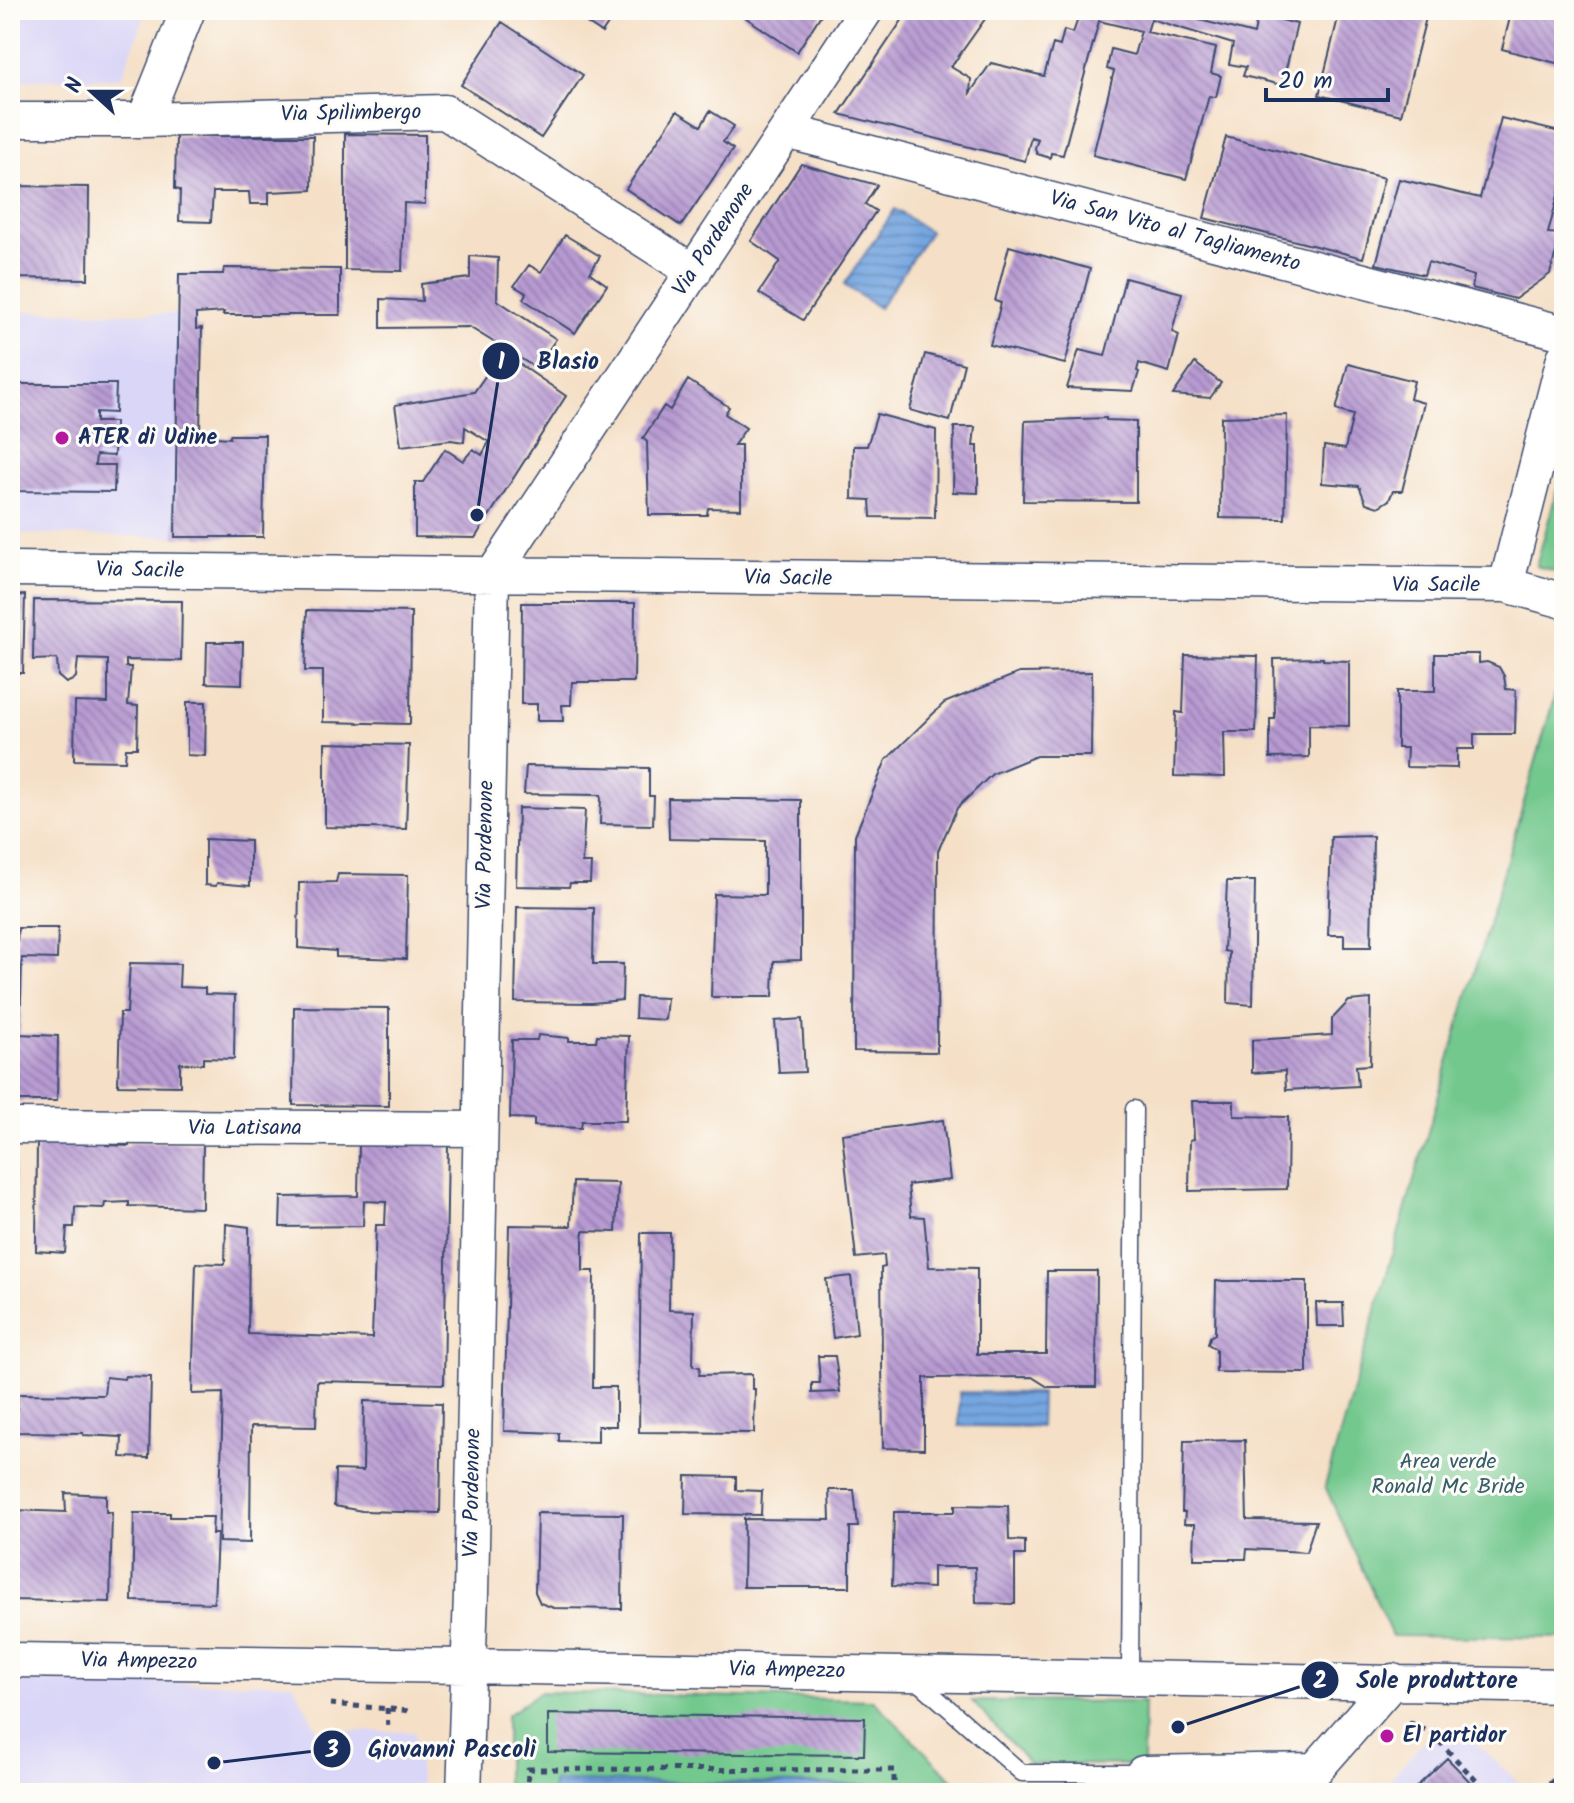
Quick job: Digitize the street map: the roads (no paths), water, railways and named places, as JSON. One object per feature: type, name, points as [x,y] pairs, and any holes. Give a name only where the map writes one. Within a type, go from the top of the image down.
[{"type":"street","points":[[144,120],[188,10]]},
{"type":"street","name":"Via Pordenone","points":[[464,1793],[492,576],[866,10]]},
{"type":"street","name":"Via Spilimbergo","points":[[10,120],[144,120],[445,112],[694,272]]},
{"type":"street","name":"Via San Vito al Tagliamento","points":[[786,131],[1564,333]]},
{"type":"street","points":[[1506,585],[1564,358]]},
{"type":"street","name":"Via Sacile","points":[[10,569],[1506,585],[1564,601]]},
{"type":"street","name":"Via Latisana","points":[[10,1126],[480,1129]]},
{"type":"street","name":"Via Ampezzo","points":[[10,1660],[1130,1678],[1382,1693],[1564,1686]]},
{"type":"street","points":[[1143,1773],[1315,1770],[1382,1693]]},
{"type":"lane","points":[[1130,1678],[1134,1109]]},
{"type":"lane","points":[[908,1673],[1022,1773],[1143,1773]]},
{"type":"water","points":[[895,209],[930,232],[879,308],[844,285]]},
{"type":"water","points":[[959,1392],[1041,1393],[1040,1427],[959,1426]]},
{"type":"water","points":[[553,1781],[875,1785],[875,1793],[553,1793]]},
{"type":"place","name":"ATER di Udine","points":[[62,438]]},
{"type":"place","name":"Blasio","points":[[477,515]]},
{"type":"place","name":"Sole produttore","points":[[1178,1727]]},
{"type":"place","name":"El partidor","points":[[1387,1736]]},
{"type":"place","name":"Giovanni Pascoli","points":[[214,1763]]},
{"type":"park label","name":"Area verde Ronald Mc Bride","points":[[1448,1474]]}]
